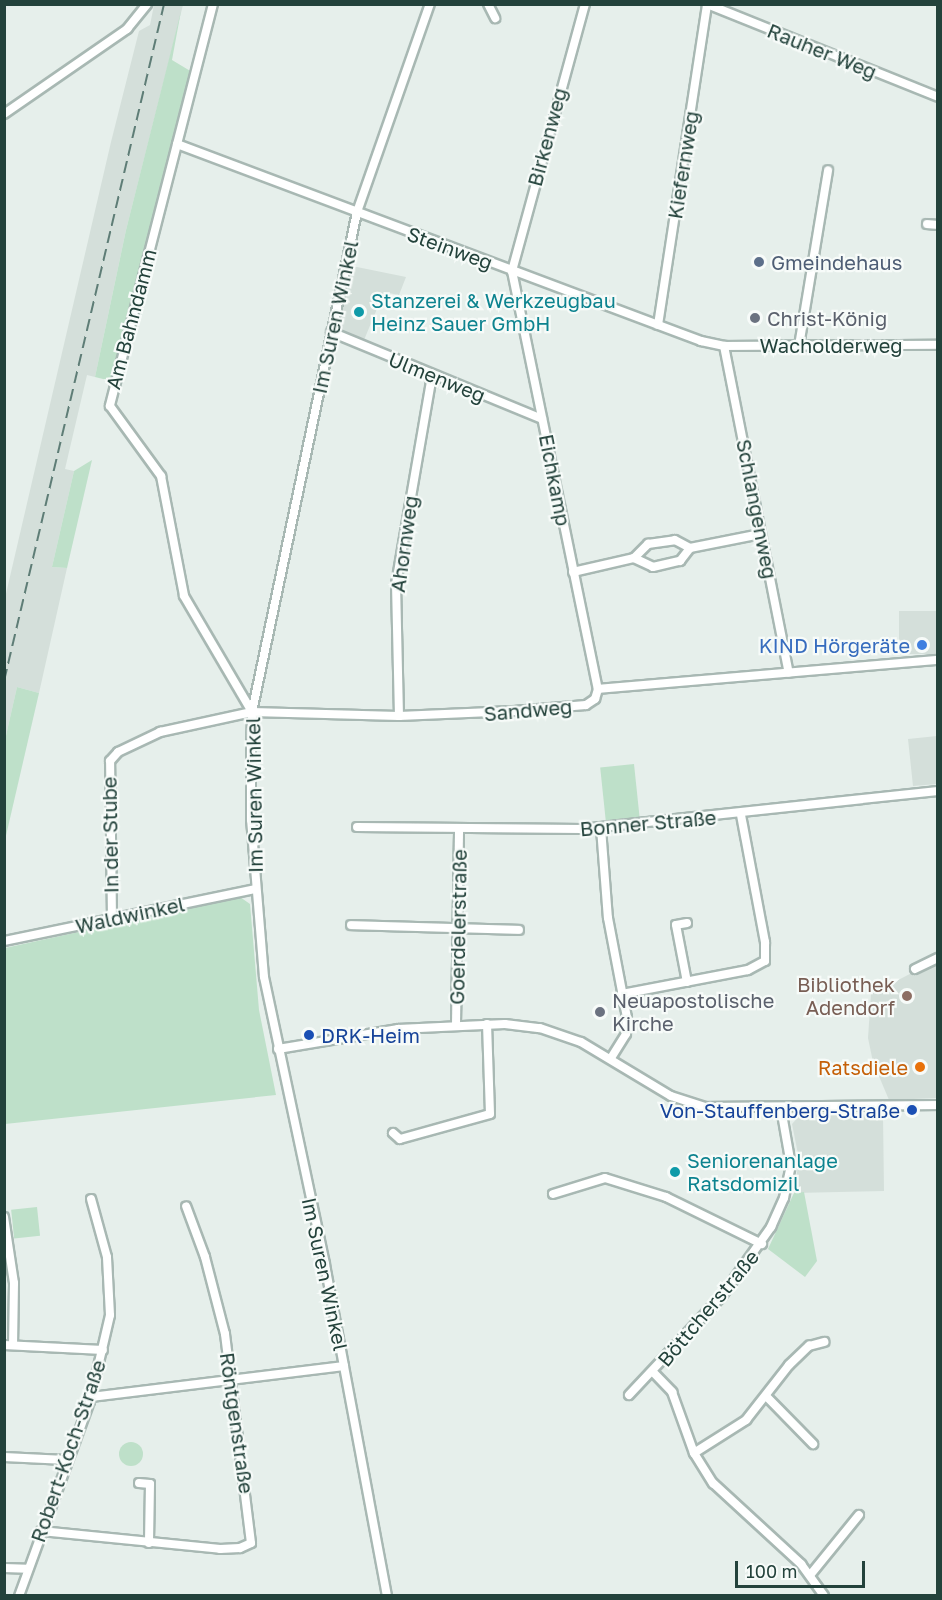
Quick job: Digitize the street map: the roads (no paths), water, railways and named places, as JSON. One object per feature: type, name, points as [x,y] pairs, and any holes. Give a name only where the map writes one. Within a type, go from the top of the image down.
[{"type":"street","points":[[4,114],[128,29],[147,4]]},
{"type":"street","name":"Am Bahndamm","points":[[213,4],[110,406],[161,476],[184,596],[252,712]]},
{"type":"street","name":"Im Suren Winkel","points":[[387,1596],[344,1366],[261,961],[250,803],[252,712],[357,212],[430,4]]},
{"type":"street","points":[[488,4],[495,18]]},
{"type":"street","name":"Birkenweg","points":[[512,270],[585,4]]},
{"type":"street","name":"Rauher Weg","points":[[707,5],[938,97]]},
{"type":"street","name":"Kiefernweg","points":[[658,325],[707,5]]},
{"type":"street","name":"Steinweg","points":[[177,144],[658,325],[724,346]]},
{"type":"street","points":[[799,346],[828,170]]},
{"type":"street","points":[[927,225],[938,225]]},
{"type":"street","name":"Eichkamp","points":[[512,270],[598,689]]},
{"type":"street","name":"Ulmenweg","points":[[331,332],[542,419]]},
{"type":"street","name":"Wacholderweg","points":[[724,346],[938,345]]},
{"type":"street","name":"Schlangenweg","points":[[724,346],[789,674]]},
{"type":"street","name":"Ahornweg","points":[[399,716],[396,584],[432,375]]},
{"type":"street","points":[[573,572],[634,558],[645,545],[670,540],[690,548],[761,534]]},
{"type":"street","points":[[634,558],[653,567],[680,561],[690,548]]},
{"type":"street","name":"Sandweg","points":[[252,712],[399,716],[482,714],[586,705],[595,699],[598,689],[938,660]]},
{"type":"street","name":"In der Stube","points":[[112,918],[109,766],[113,756],[159,732],[252,712]]},
{"type":"street","name":"Bonner Straße","points":[[357,827],[459,830],[601,828],[741,815],[822,801],[938,791]]},
{"type":"street","points":[[622,994],[754,969],[765,961],[765,942],[741,815]]},
{"type":"street","points":[[601,828],[607,910],[627,1027],[611,1058]]},
{"type":"street","name":"Goerdelerstraße","points":[[456,1024],[459,830]]},
{"type":"street","name":"Waldwinkel","points":[[4,941],[256,888]]},
{"type":"street","points":[[687,923],[676,925],[687,982]]},
{"type":"street","points":[[351,925],[519,930]]},
{"type":"street","points":[[915,969],[938,958]]},
{"type":"street","points":[[278,1049],[372,1032],[456,1024],[487,1024],[543,1029],[611,1058],[671,1096],[691,1104],[781,1108],[938,1105]]},
{"type":"street","points":[[393,1133],[400,1139],[490,1114],[487,1024]]},
{"type":"street","name":"Böttcherstraße","points":[[628,1395],[653,1372],[722,1296],[762,1244],[790,1177],[790,1155],[781,1108]]},
{"type":"street","points":[[553,1194],[605,1178],[666,1197],[762,1244]]},
{"type":"street","name":"Robert-Koch-Straße","points":[[20,1596],[27,1569],[91,1397],[103,1350],[111,1286],[91,1199]]},
{"type":"street","name":"Röntgenstraße","points":[[41,1532],[225,1549],[251,1543],[232,1382],[217,1298],[186,1206]]},
{"type":"street","points":[[4,1217],[14,1283],[9,1345],[103,1350]]},
{"type":"street","points":[[694,1453],[734,1429],[767,1397],[808,1347],[824,1342]]},
{"type":"street","points":[[91,1397],[232,1382],[344,1366]]},
{"type":"street","points":[[653,1372],[672,1392],[694,1453],[729,1500],[811,1574],[824,1596]]},
{"type":"street","points":[[767,1397],[813,1444]]},
{"type":"street","points":[[4,1457],[66,1460]]},
{"type":"street","points":[[139,1483],[150,1484],[149,1543]]},
{"type":"street","points":[[811,1574],[859,1515]]},
{"type":"street","points":[[4,1568],[27,1569]]},
{"type":"railway","points":[[4,681],[164,4]]},
{"type":"place","name":"Gmeindehaus","points":[[759,262]]},
{"type":"place","name":"Stanzerei & Werkzeugbau Heinz Sauer GmbH","points":[[359,312]]},
{"type":"place","name":"Christ-König","points":[[755,318]]},
{"type":"place","name":"KIND Hörgeräte","points":[[922,645]]},
{"type":"place","name":"Bibliothek Adendorf","points":[[907,996]]},
{"type":"place","name":"Neuapostolische Kirche","points":[[600,1012]]},
{"type":"place","name":"DRK-Heim","points":[[309,1035]]},
{"type":"place","name":"Ratsdiele","points":[[920,1067]]},
{"type":"place","name":"Von-Stauffenberg-Straße","points":[[912,1110]]},
{"type":"place","name":"Seniorenanlage Ratsdomizil","points":[[675,1172]]}]
